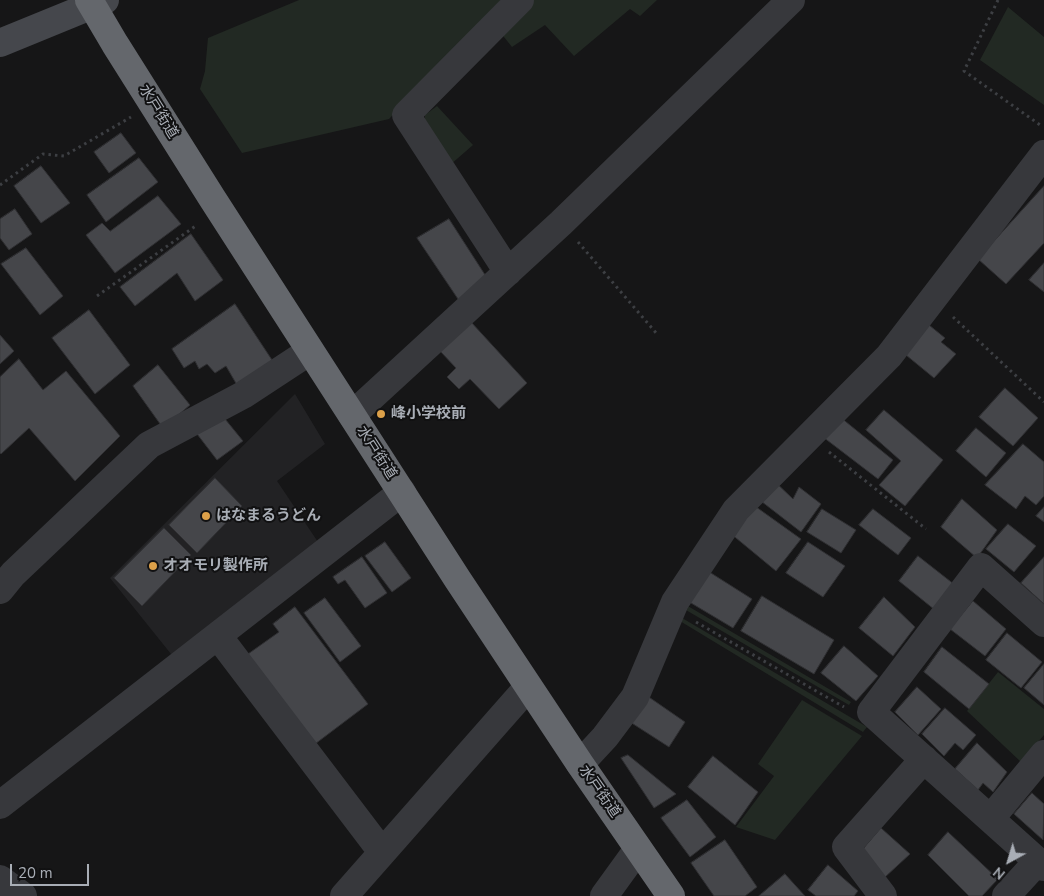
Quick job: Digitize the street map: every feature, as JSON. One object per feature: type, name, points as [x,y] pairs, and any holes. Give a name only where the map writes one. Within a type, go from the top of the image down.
[{"type":"highway","name":"水戸街道","points":[[95,1],[153,104],[310,351],[528,687],[671,896]]},
{"type":"street","points":[[508,272],[406,115],[520,0]]},
{"type":"street","points":[[352,415],[561,223],[791,0]]},
{"type":"street","points":[[0,43],[95,1]]},
{"type":"street","points":[[580,764],[605,737],[635,697],[672,608],[736,510],[889,356],[1044,154]]},
{"type":"street","points":[[4,574],[149,445],[243,396],[310,351]]},
{"type":"street","points":[[0,805],[402,492]]},
{"type":"street","points":[[1006,896],[1041,864],[871,712],[981,567],[1044,622]]},
{"type":"street","points":[[218,636],[382,852]]},
{"type":"street","points":[[344,896],[528,687]]},
{"type":"street","points":[[991,818],[1044,754]]},
{"type":"street","points":[[883,896],[846,847],[924,759]]},
{"type":"street","points":[[604,896],[638,848]]},
{"type":"street","points":[[0,879],[23,896]]},
{"type":"path","points":[[998,0],[964,71],[1044,128]]},
{"type":"path","points":[[0,185],[43,154],[64,156],[153,104]]},
{"type":"path","points":[[97,296],[219,208]]},
{"type":"path","points":[[561,223],[657,334]]},
{"type":"path","points":[[933,298],[1044,402]]},
{"type":"path","points":[[809,436],[926,529]]},
{"type":"path","points":[[672,608],[854,712],[871,712]]},
{"type":"shaded area","points":[[299,0],[501,0],[389,119],[242,153],[200,89],[205,71],[208,38]]},
{"type":"shaded area","points":[[532,0],[657,0],[640,16],[630,9],[574,56],[545,25],[512,47],[500,32]]},
{"type":"shaded area","points":[[1008,7],[1044,37],[1044,105],[980,60]]},
{"type":"shaded area","points":[[437,106],[473,145],[450,165],[425,126],[425,115]]},
{"type":"shaded area","points":[[295,394],[325,444],[277,481],[318,542],[175,659],[110,578]]},
{"type":"shaded area","points":[[681,602],[851,702],[849,705],[679,606]]},
{"type":"shaded area","points":[[677,615],[867,727],[863,732],[675,618]]},
{"type":"shaded area","points":[[998,672],[1044,709],[1044,735],[1021,762],[967,711]]},
{"type":"shaded area","points":[[802,700],[862,736],[775,840],[736,827],[774,776],[758,764]]},
{"type":"building","points":[[121,133],[136,153],[109,173],[94,152]]},
{"type":"building","points":[[139,158],[158,182],[106,222],[87,195]]},
{"type":"building","points":[[41,166],[70,203],[41,223],[14,186]]},
{"type":"building","points":[[1044,186],[1044,243],[1006,284],[978,259]]},
{"type":"building","points":[[158,196],[181,224],[115,273],[86,235],[102,223],[110,231]]},
{"type":"building","points":[[15,209],[32,234],[9,250],[0,238],[0,219]]},
{"type":"building","points":[[449,219],[489,281],[460,302],[417,238]]},
{"type":"building","points":[[191,234],[223,280],[195,301],[177,273],[135,306],[120,287]]},
{"type":"building","points":[[26,248],[63,296],[40,315],[1,264]]},
{"type":"building","points":[[1044,263],[1044,292],[1029,280]]},
{"type":"building","points":[[235,304],[274,363],[237,385],[226,366],[215,373],[207,364],[199,369],[195,361],[184,368],[172,349]]},
{"type":"building","points":[[89,310],[130,365],[95,394],[52,338]]},
{"type":"building","points":[[471,322],[527,383],[499,409],[470,379],[459,389],[447,377],[456,368],[440,351]]},
{"type":"building","points":[[929,325],[945,338],[941,342],[956,354],[934,378],[906,355]]},
{"type":"building","points":[[0,335],[14,351],[0,364]]},
{"type":"building","points":[[19,359],[43,390],[66,371],[120,436],[75,481],[29,428],[0,453],[0,377]]},
{"type":"building","points":[[158,365],[190,405],[163,428],[133,386]]},
{"type":"building","points":[[1005,388],[1038,418],[1013,446],[979,417]]},
{"type":"building","points":[[884,410],[943,460],[905,506],[879,485],[901,461],[866,430]]},
{"type":"building","points":[[221,414],[243,441],[217,460],[194,430]]},
{"type":"building","points":[[840,417],[893,460],[878,479],[823,437]]},
{"type":"building","points":[[976,428],[1006,453],[986,477],[956,451]]},
{"type":"building","points":[[1023,444],[1044,462],[1044,496],[1036,505],[1025,496],[1016,509],[985,485]]},
{"type":"building","points":[[769,476],[793,499],[799,487],[821,504],[801,532],[757,498]]},
{"type":"building","name":"はなまるうどん","points":[[215,478],[242,506],[197,553],[169,525]]},
{"type":"building","points":[[962,499],[997,530],[977,558],[941,527]]},
{"type":"building","points":[[752,504],[801,539],[776,571],[730,533]]},
{"type":"building","points":[[1044,507],[1044,522],[1036,516]]},
{"type":"building","points":[[822,509],[856,530],[841,553],[807,532]]},
{"type":"building","points":[[873,509],[911,538],[898,555],[859,525]]},
{"type":"building","points":[[1008,524],[1036,546],[1014,572],[986,549]]},
{"type":"building","name":"オオモリ製作所","points":[[164,528],[191,555],[142,606],[114,578]]},
{"type":"building","points":[[385,542],[411,578],[392,592],[365,556]]},
{"type":"building","points":[[808,542],[845,566],[823,597],[786,573]]},
{"type":"building","points":[[918,556],[955,585],[935,610],[899,581]]},
{"type":"building","points":[[362,557],[387,593],[365,608],[345,580],[338,584],[333,577]]},
{"type":"building","points":[[1044,557],[1044,604],[1021,583]]},
{"type":"building","points":[[703,568],[752,599],[733,628],[686,600]]},
{"type":"building","points":[[762,596],[834,640],[814,674],[741,631]]},
{"type":"building","points":[[884,597],[915,627],[893,656],[859,628]]},
{"type":"building","points":[[325,598],[361,646],[340,662],[304,613]]},
{"type":"building","points":[[973,601],[1006,629],[985,656],[950,629]]},
{"type":"building","points":[[295,607],[368,704],[315,744],[248,654],[279,632],[273,624]]},
{"type":"building","points":[[1007,633],[1042,662],[1021,688],[986,660]]},
{"type":"building","points":[[844,646],[878,676],[856,701],[821,673]]},
{"type":"building","points":[[942,647],[989,684],[969,709],[924,672]]},
{"type":"building","points":[[1044,664],[1044,705],[1024,688]]},
{"type":"building","points":[[917,687],[941,709],[918,735],[895,712]]},
{"type":"building","points":[[643,693],[685,722],[669,747],[627,720]]},
{"type":"building","points":[[945,708],[976,735],[963,750],[955,743],[944,756],[922,734]]},
{"type":"building","points":[[977,743],[1007,772],[993,792],[983,783],[978,790],[955,769]]},
{"type":"building","points":[[628,755],[676,794],[654,808],[621,758]]},
{"type":"building","points":[[713,756],[758,792],[735,825],[688,787]]},
{"type":"building","points":[[1032,793],[1044,804],[1043,840],[1014,814]]},
{"type":"building","points":[[687,800],[716,837],[690,857],[661,818]]},
{"type":"building","points":[[881,828],[910,854],[884,878],[858,855]]},
{"type":"building","points":[[948,832],[998,879],[982,896],[969,896],[928,855]]},
{"type":"building","points":[[725,840],[757,887],[745,896],[714,896],[691,863]]},
{"type":"building","points":[[828,865],[858,891],[854,896],[816,896],[808,890]]},
{"type":"building","points":[[785,874],[805,896],[759,896]]},
{"type":"place","name":"峰小学校前","points":[[381,414]]},
{"type":"place","name":"はなまるうどん","points":[[206,516]]},
{"type":"place","name":"オオモリ製作所","points":[[153,566]]}]
